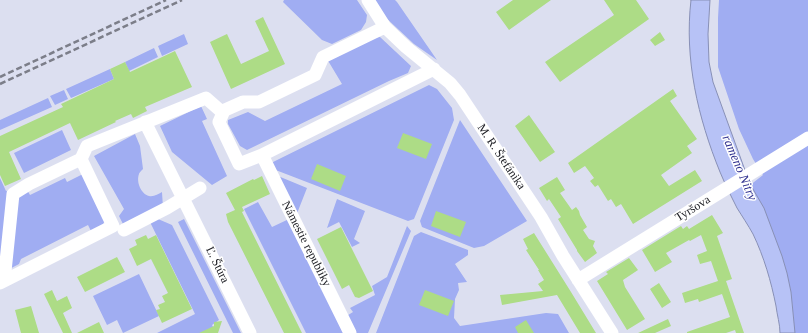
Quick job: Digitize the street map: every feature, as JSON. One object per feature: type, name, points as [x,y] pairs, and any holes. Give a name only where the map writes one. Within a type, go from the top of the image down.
[{"type":"street","name":"M. R. Štefánika","points":[[368,0],[385,27],[406,47],[450,83],[460,95],[541,216],[578,280],[612,333]]},
{"type":"street","points":[[385,27],[323,57],[315,74],[259,102],[243,102],[226,110],[219,122],[240,164],[262,155],[434,69]]},
{"type":"street","points":[[2,282],[13,194],[29,184],[81,159],[87,146],[206,98],[223,113]]},
{"type":"street","points":[[145,122],[184,198]]},
{"type":"street","name":"Tyršova","points":[[578,280],[808,138]]},
{"type":"street","name":"Námestie republiky","points":[[262,155],[350,333]]},
{"type":"street","points":[[2,282],[114,226],[81,159]]},
{"type":"street","points":[[124,230],[167,208],[200,188]]},
{"type":"street","name":"Ľ. Štúra","points":[[184,198],[250,333]]},
{"type":"shaded area","points":[[284,0],[357,0],[367,15],[366,22],[361,30],[332,44],[322,40],[283,2]]},
{"type":"shaded area","points":[[374,0],[395,0],[437,60],[414,44],[384,16]]},
{"type":"shaded area","points":[[719,0],[808,0],[808,333],[790,333],[776,274],[740,193],[763,175],[753,159],[739,129],[718,67]]},
{"type":"shaded area","points":[[184,34],[188,44],[162,56],[158,46]]},
{"type":"shaded area","points":[[380,37],[411,66],[408,73],[247,150],[240,146],[228,124],[228,120],[248,112],[265,121],[342,84],[327,59],[370,38]]},
{"type":"shaded area","points":[[154,48],[158,57],[129,71],[125,62]]},
{"type":"shaded area","points":[[110,69],[114,79],[71,98],[66,89]]},
{"type":"shaded area","points":[[429,85],[437,89],[452,108],[454,120],[414,219],[408,221],[273,169],[269,164]]},
{"type":"shaded area","points":[[64,90],[68,99],[55,105],[50,96]]},
{"type":"shaded area","points":[[48,98],[52,107],[0,130],[0,120]]},
{"type":"shaded area","points":[[201,106],[207,119],[202,121],[227,176],[212,185],[172,152],[160,126]]},
{"type":"shaded area","points":[[460,120],[527,221],[484,246],[474,248],[422,227],[420,221]]},
{"type":"shaded area","points":[[62,130],[71,150],[24,173],[14,153]]},
{"type":"shaded area","points":[[135,134],[140,146],[143,169],[138,177],[140,187],[146,195],[149,196],[154,196],[162,192],[163,208],[125,228],[119,216],[124,209],[94,156]]},
{"type":"shaded area","points":[[83,174],[105,219],[102,228],[92,233],[88,225],[21,259],[19,264],[0,274],[0,178],[6,191],[26,188],[30,195],[65,178],[67,182]]},
{"type":"shaded area","points":[[278,176],[307,188],[296,216]]},
{"type":"shaded area","points":[[337,199],[365,211],[354,239],[360,243],[352,247],[339,222],[327,228]]},
{"type":"shaded area","points":[[258,202],[272,227],[289,219],[347,333],[306,333],[244,209]]},
{"type":"shaded area","points":[[158,219],[172,225],[219,320],[212,325],[216,333],[157,333],[195,314],[150,222]]},
{"type":"shaded area","points":[[184,219],[241,333],[233,333],[178,222]]},
{"type":"shaded area","points":[[407,226],[411,231],[368,333],[353,333],[345,317],[353,312],[350,308],[375,295],[372,286],[387,277]]},
{"type":"shaded area","points":[[421,232],[468,250],[468,255],[455,264],[467,282],[458,283],[459,290],[455,299],[454,318],[460,326],[546,313],[558,314],[569,333],[376,333],[414,236]]},
{"type":"shaded area","points":[[139,274],[159,316],[123,333],[117,320],[107,325],[93,296]]},
{"type":"water","name":"rameno Nitry","points":[[691,0],[710,0],[708,34],[709,62],[713,82],[750,184],[764,208],[782,256],[791,292],[795,333],[780,333],[772,287],[761,251],[724,181],[705,131],[699,109],[691,66],[689,22]]},
{"type":"building","points":[[513,0],[551,0],[509,30],[496,12]]},
{"type":"building","points":[[604,0],[636,0],[649,19],[560,82],[545,62],[614,15]]},
{"type":"building","points":[[263,17],[285,64],[231,89],[210,42],[227,34],[241,64],[269,51],[255,21]]},
{"type":"building","points":[[660,32],[665,40],[655,46],[650,40]]},
{"type":"building","points":[[175,51],[192,87],[145,107],[147,111],[133,118],[131,114],[78,140],[70,123],[9,152],[21,179],[5,186],[0,175],[0,136],[63,107],[61,104],[114,79],[110,69],[125,62],[130,72]]},
{"type":"building","points":[[673,89],[677,96],[670,101],[697,139],[687,146],[692,153],[661,175],[669,186],[695,170],[702,181],[633,224],[621,204],[616,207],[611,199],[608,201],[598,185],[595,187],[590,181],[594,178],[585,166],[574,173],[568,163]]},
{"type":"building","points":[[529,115],[555,152],[540,162],[515,126]]},
{"type":"building","points":[[403,133],[432,144],[426,159],[397,148]]},
{"type":"building","points":[[317,164],[346,176],[340,191],[311,179]]},
{"type":"building","points":[[262,176],[270,194],[242,207],[244,211],[242,212],[302,333],[284,333],[228,222],[226,214],[235,210],[226,193]]},
{"type":"building","points":[[557,177],[565,190],[560,193],[572,210],[576,207],[579,211],[587,227],[583,230],[589,239],[595,241],[593,246],[597,253],[585,262],[558,219],[561,217],[549,199],[547,201],[539,188]]},
{"type":"building","points":[[436,211],[466,222],[460,237],[431,226]]},
{"type":"building","points":[[712,215],[723,233],[717,236],[732,279],[726,281],[744,333],[736,333],[735,330],[726,333],[687,333],[730,317],[722,294],[699,302],[698,299],[685,303],[682,293],[718,281],[711,261],[700,264],[697,255],[707,251],[701,235],[666,253],[672,262],[655,272],[642,250],[681,226],[683,229],[687,226],[689,229]]},
{"type":"building","points":[[341,227],[373,291],[359,298],[355,297],[349,285],[342,289],[317,239]]},
{"type":"building","points":[[534,233],[596,333],[580,333],[557,295],[502,305],[500,295],[543,291],[538,284],[544,280],[526,250],[528,249],[523,239]]},
{"type":"building","points":[[146,235],[148,239],[156,235],[192,309],[162,323],[156,310],[160,309],[158,305],[165,302],[162,296],[168,293],[151,259],[137,266],[129,249],[137,245],[135,240]]},
{"type":"building","points":[[117,257],[125,272],[85,292],[77,277]]},
{"type":"building","points":[[629,258],[638,270],[623,280],[625,287],[645,319],[627,330],[597,281],[608,274],[606,272]]},
{"type":"building","points":[[659,283],[671,302],[662,308],[650,289]]},
{"type":"building","points":[[52,290],[57,301],[67,296],[72,308],[63,313],[72,333],[63,333],[44,294]]},
{"type":"building","points":[[425,290],[454,301],[448,316],[419,305]]},
{"type":"building","points":[[31,306],[39,333],[21,333],[15,310]]},
{"type":"building","points":[[668,319],[671,326],[655,333],[638,333]]},
{"type":"building","points":[[526,320],[534,333],[518,333],[515,327]]},
{"type":"building","points":[[222,321],[218,333],[199,333],[214,326],[214,322]]},
{"type":"building","points":[[99,322],[104,333],[77,333]]},
{"type":"railway","points":[[0,77],[166,0]]},
{"type":"railway","points":[[0,84],[182,0]]}]
